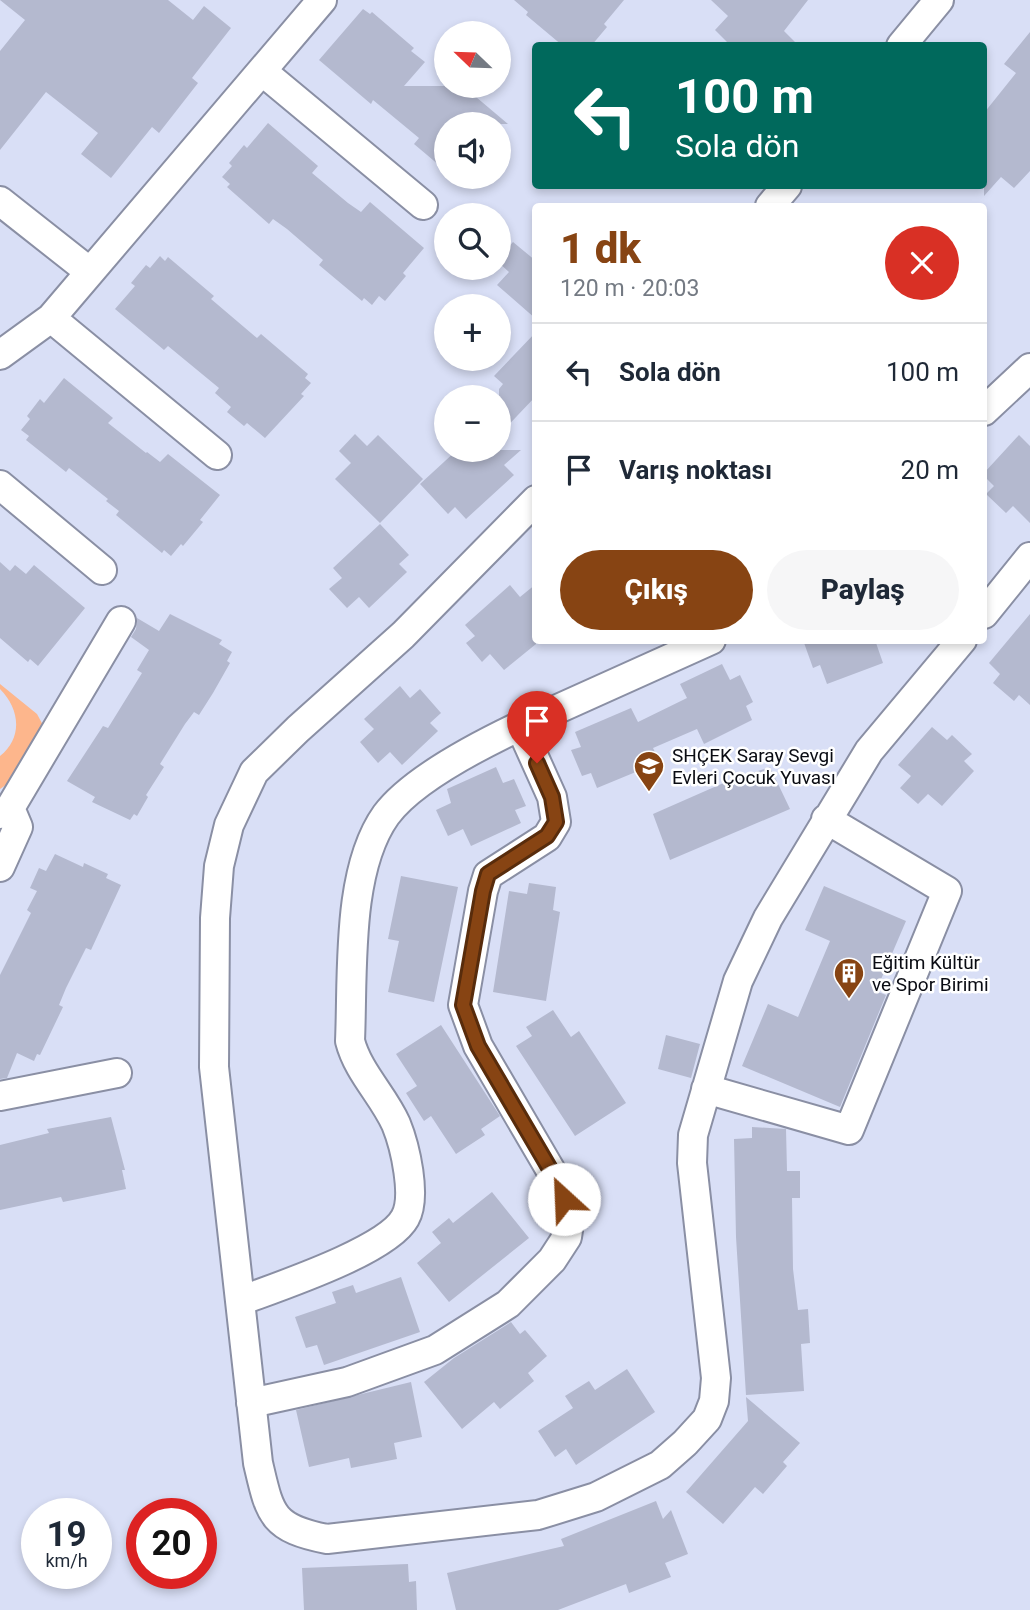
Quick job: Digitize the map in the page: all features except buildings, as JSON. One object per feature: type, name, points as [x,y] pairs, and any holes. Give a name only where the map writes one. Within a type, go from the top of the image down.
[{"type":"lane","points":[[0,355],[51,318],[322,0]]},
{"type":"lane","points":[[904,42],[939,0]]},
{"type":"lane","points":[[263,72],[423,205]]},
{"type":"lane","points":[[773,203],[784,189]]},
{"type":"lane","points":[[0,201],[90,272]]},
{"type":"lane","points":[[51,318],[217,455]]},
{"type":"lane","points":[[987,408],[1030,368]]},
{"type":"lane","points":[[0,485],[102,570]]},
{"type":"lane","points":[[532,504],[403,635],[254,772],[229,825],[219,866],[215,918],[214,1068],[258,1463],[267,1501],[277,1518],[289,1529],[327,1539],[538,1515],[596,1497],[660,1465],[707,1419],[714,1401],[716,1378],[692,1163],[693,1135],[738,981],[768,918],[869,751],[959,644]]},
{"type":"lane","points":[[987,610],[1030,557]]},
{"type":"lane","points":[[0,867],[18,827],[5,811],[121,621]]},
{"type":"lane","points":[[240,1301],[364,1250],[388,1235],[405,1219],[410,1200],[408,1171],[397,1126],[380,1093],[354,1058],[350,1041],[360,872],[371,841],[381,823],[405,795],[483,743],[702,644]]},
{"type":"lane","points":[[251,1403],[348,1382],[435,1350],[508,1304],[552,1260],[567,1237],[570,1217],[557,1181],[478,1046],[463,1005],[480,903],[488,874],[547,836],[556,822],[552,797],[520,726]]},
{"type":"lane","points":[[705,1089],[849,1130],[947,891],[827,819]]},
{"type":"lane","points":[[0,1096],[117,1073]]},
{"type":"shaded area","points":[[0,684],[37,714],[44,727],[13,780],[0,789],[0,756],[13,741],[16,723],[12,705],[0,689]]},
{"type":"place","name":"SHÇEK Saray Sevgi Evleri Çocuk Yuvası","points":[[649,793]]},
{"type":"place","name":"Eğitim Kültür ve Spor Birimi","points":[[849,1000]]},
{"type":"route","points":[[537,763],[552,797],[556,822],[547,836],[488,874],[463,1005],[478,1046],[557,1181],[564,1199]]}]
